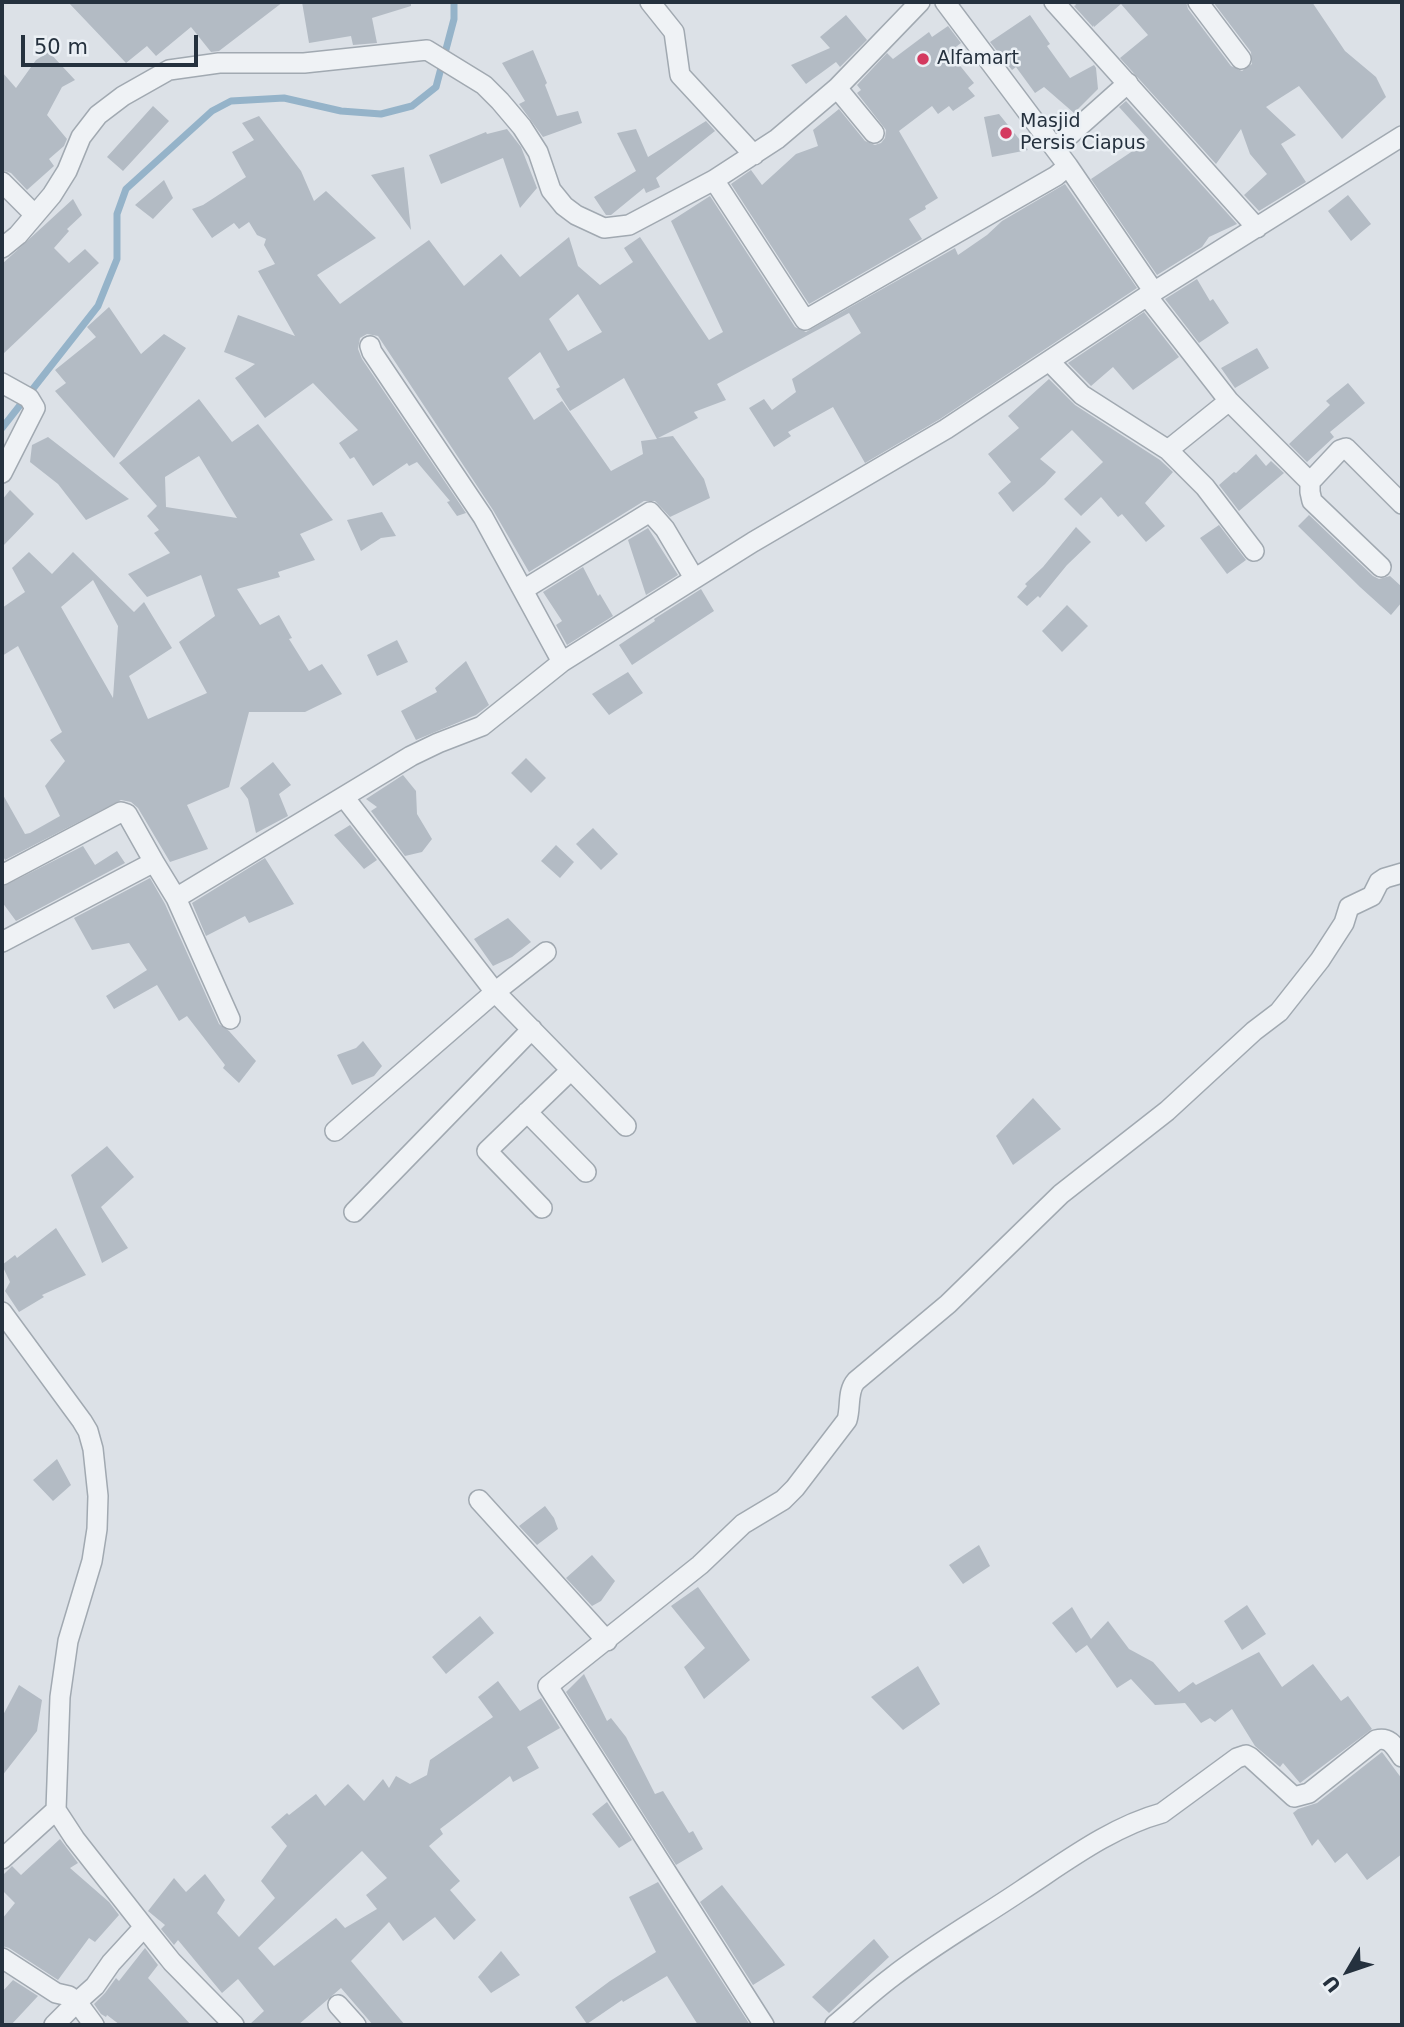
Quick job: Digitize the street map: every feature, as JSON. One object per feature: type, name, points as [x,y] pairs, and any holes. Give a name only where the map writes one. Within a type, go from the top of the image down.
[{"type":"street","points":[[650,2],[672,27],[677,63],[683,78],[754,155]]},
{"type":"street","points":[[2,248],[52,195],[67,171],[81,137],[99,115],[123,96],[169,70],[219,63],[304,63],[427,50],[484,85],[522,127],[538,152],[551,190],[564,206],[576,215],[604,228],[629,225],[714,180],[754,155],[837,88],[920,2]]},
{"type":"street","points":[[945,2],[1068,166],[1151,294],[1229,401],[1310,482],[1312,501],[1381,567]]},
{"type":"street","points":[[1054,2],[1257,228]]},
{"type":"street","points":[[1198,2],[1241,59]]},
{"type":"street","points":[[1055,148],[1128,83]]},
{"type":"street","points":[[837,88],[874,132]]},
{"type":"street","points":[[176,898],[411,756],[482,726],[562,662],[752,542],[946,429],[1151,294],[1402,136]]},
{"type":"street","points":[[714,180],[805,320],[1016,201],[1068,166]]},
{"type":"street","points":[[2,182],[34,215]]},
{"type":"street","points":[[370,346],[483,517],[562,662]]},
{"type":"street","points":[[1049,361],[1082,395],[1168,450],[1205,487],[1254,551]]},
{"type":"street","points":[[2,473],[34,413],[34,404],[15,390]]},
{"type":"street","points":[[1168,450],[1229,401]]},
{"type":"street","points":[[1310,482],[1340,450],[1346,448],[1402,504]]},
{"type":"street","points":[[523,590],[650,512],[665,529],[694,578]]},
{"type":"street","points":[[344,797],[495,992],[626,1126]]},
{"type":"street","points":[[2,875],[121,812],[127,814],[176,898],[230,1019]]},
{"type":"street","points":[[2,942],[154,862]]},
{"type":"street","points":[[764,2025],[548,1686],[700,1565],[743,1524],[783,1500],[847,1420],[850,1392],[856,1381],[947,1304],[1061,1194],[1158,1118],[1254,1031],[1279,1012],[1338,933],[1349,907],[1372,895],[1380,882],[1402,873]]},
{"type":"street","points":[[335,1131],[495,992],[546,952]]},
{"type":"street","points":[[354,1212],[532,1030]]},
{"type":"street","points":[[542,1208],[488,1151],[571,1070]]},
{"type":"street","points":[[527,1112],[586,1172]]},
{"type":"street","points":[[2,1312],[82,1421],[93,1449],[98,1496],[97,1529],[92,1561],[68,1641],[62,1685],[56,1810],[75,1839],[172,1962],[234,2025]]},
{"type":"street","points":[[480,1500],[607,1641]]},
{"type":"street","points":[[835,2025],[892,1976],[963,1928],[1122,1828],[1150,1815],[1162,1813],[1237,1758],[1246,1755],[1251,1757],[1294,1797],[1309,1793],[1376,1740],[1383,1738],[1390,1741],[1402,1758]]},
{"type":"street","points":[[2,1859],[56,1810]]},
{"type":"street","points":[[54,2025],[95,1986],[111,1963],[144,1927]]},
{"type":"street","points":[[2,1958],[56,1993],[69,1996],[77,2002],[94,2025]]},
{"type":"street","points":[[338,2005],[356,2025]]},
{"type":"building","points":[[68,2],[283,2],[219,51],[211,52],[191,27],[156,56],[147,46],[126,63]]},
{"type":"building","points":[[302,2],[411,2],[411,6],[372,18],[377,43],[353,45],[351,36],[309,43]]},
{"type":"building","points":[[1074,2],[1186,2],[1188,9],[1231,66],[1242,71],[1252,64],[1251,52],[1213,2],[1312,2],[1345,51],[1376,77],[1386,97],[1342,139],[1299,86],[1266,107],[1296,135],[1281,144],[1306,182],[1259,211],[1244,195],[1267,174],[1250,154],[1241,129],[1216,164],[1120,58],[1148,35],[1121,4],[1093,27],[1074,6]]},
{"type":"building","points":[[846,15],[867,40],[840,67],[836,62],[806,84],[791,65],[830,48],[820,37]]},
{"type":"building","points":[[1030,15],[1050,44],[1047,46],[1070,78],[1094,65],[1096,68],[1098,89],[1074,113],[1044,87],[1035,93],[1016,67],[1012,70],[990,42]]},
{"type":"building","points":[[948,26],[961,43],[949,52],[974,83],[968,88],[975,96],[953,111],[949,106],[938,114],[932,106],[899,131],[938,198],[909,219],[922,239],[809,304],[731,184],[751,170],[762,185],[796,154],[818,146],[813,130],[839,109],[865,141],[875,145],[881,143],[886,130],[857,93],[861,90],[857,85],[887,53],[893,59],[929,32],[932,37]]},
{"type":"building","points":[[533,50],[557,116],[578,111],[582,123],[543,137],[519,104],[525,101],[502,63]]},
{"type":"building","points":[[49,52],[75,80],[62,87],[47,115],[67,139],[64,146],[49,159],[54,166],[27,190],[11,173],[2,170],[2,72],[16,88],[36,60]]},
{"type":"building","points":[[1126,101],[1237,224],[1209,237],[1202,247],[1157,275],[1091,179],[1149,140],[1119,107]]},
{"type":"building","points":[[153,106],[169,121],[123,171],[107,157]]},
{"type":"building","name":"Masjid Persis Ciapus","points":[[999,114],[1028,150],[992,157],[984,117]]},
{"type":"building","points":[[259,116],[301,171],[314,201],[326,191],[376,238],[317,275],[340,304],[429,240],[464,286],[501,254],[520,277],[569,237],[578,266],[600,285],[633,262],[624,248],[640,237],[709,340],[723,332],[671,221],[710,196],[795,327],[806,332],[955,248],[958,255],[1002,221],[1065,184],[1137,288],[940,419],[865,463],[833,407],[788,432],[791,436],[774,447],[749,408],[764,399],[772,410],[796,392],[792,379],[861,333],[849,313],[717,384],[726,400],[694,412],[698,418],[658,438],[673,436],[704,479],[710,498],[670,517],[655,501],[644,501],[529,572],[493,510],[378,336],[367,334],[360,338],[358,349],[362,359],[466,513],[457,516],[447,502],[450,501],[417,462],[409,466],[407,463],[373,486],[354,457],[350,459],[339,443],[358,430],[313,383],[265,418],[235,378],[255,364],[224,352],[238,315],[295,336],[258,271],[275,264],[264,245],[266,239],[257,235],[249,222],[239,229],[234,223],[212,238],[192,209],[203,205],[246,177],[232,152],[254,140],[242,123]],"holes":[[[578,294],[602,332],[568,351],[549,319]],[[540,352],[560,387],[556,389],[570,411],[624,378],[657,439],[641,441],[643,454],[611,471],[562,401],[534,420],[508,378]]]},
{"type":"building","points":[[706,121],[715,131],[656,178],[660,187],[646,193],[644,188],[611,215],[606,215],[594,197],[636,171],[617,133],[636,129],[648,157]]},
{"type":"building","points":[[507,129],[521,147],[537,188],[520,208],[503,158],[441,184],[429,155],[486,132],[487,134]]},
{"type":"building","points":[[404,167],[411,230],[371,175]]},
{"type":"building","points":[[164,180],[173,198],[153,219],[135,205]]},
{"type":"building","points":[[1348,195],[1371,224],[1351,241],[1328,211]]},
{"type":"building","points":[[73,199],[82,215],[67,229],[69,231],[54,248],[69,263],[85,249],[99,263],[2,355],[2,264]]},
{"type":"building","points":[[1197,279],[1210,301],[1213,299],[1229,323],[1199,343],[1165,299]]},
{"type":"building","points":[[109,307],[141,354],[164,334],[186,348],[114,458],[55,391],[66,383],[55,370],[96,337],[87,327]]},
{"type":"building","points":[[1144,312],[1179,357],[1133,390],[1113,367],[1091,386],[1068,363]]},
{"type":"building","points":[[1257,348],[1269,368],[1235,388],[1221,368]]},
{"type":"building","points":[[1049,379],[1075,405],[1160,460],[1173,472],[1145,503],[1165,526],[1146,542],[1122,514],[1118,517],[1101,497],[1081,516],[1064,499],[1103,462],[1072,430],[1040,459],[1056,472],[1013,512],[998,493],[1011,482],[988,454],[1019,428],[1008,416]]},
{"type":"building","points":[[1348,383],[1365,403],[1330,432],[1334,437],[1307,462],[1289,444],[1330,405],[1326,401]]},
{"type":"building","points":[[199,399],[232,442],[258,424],[333,520],[300,534],[315,560],[278,572],[280,577],[237,589],[260,625],[279,615],[292,638],[289,639],[309,671],[322,664],[342,694],[305,712],[249,712],[229,787],[187,805],[208,849],[170,862],[138,808],[131,802],[121,800],[5,860],[2,854],[2,793],[25,834],[30,833],[60,816],[45,786],[65,761],[50,740],[62,732],[18,646],[2,656],[2,608],[25,592],[12,568],[29,552],[52,574],[73,552],[134,612],[144,602],[172,648],[129,676],[148,719],[207,693],[179,642],[215,616],[201,575],[147,597],[128,574],[170,553],[154,533],[159,530],[147,516],[157,506],[119,463]],"holes":[[[199,456],[237,518],[166,507],[165,477]],[[93,580],[118,626],[113,698],[61,607]]]},
{"type":"building","points":[[48,437],[129,499],[86,520],[58,484],[30,462],[32,445]]},
{"type":"building","points":[[1256,454],[1266,466],[1271,461],[1284,473],[1239,511],[1219,485]]},
{"type":"building","points":[[10,490],[34,514],[2,547],[2,500]]},
{"type":"building","points":[[382,512],[396,536],[381,538],[361,551],[347,520]]},
{"type":"building","points":[[1309,515],[1373,576],[1379,579],[1390,576],[1402,587],[1402,602],[1391,615],[1298,526]]},
{"type":"building","points":[[1219,525],[1246,560],[1227,574],[1200,538]]},
{"type":"building","points":[[1076,527],[1091,542],[1067,565],[1040,598],[1038,596],[1027,606],[1017,597],[1027,586],[1025,584]]},
{"type":"building","points":[[648,528],[678,575],[646,595],[628,540]]},
{"type":"building","points":[[583,567],[598,596],[600,594],[613,616],[567,645],[556,625],[562,621],[543,592]]},
{"type":"building","points":[[701,589],[714,611],[632,665],[619,645]]},
{"type":"building","points":[[1067,605],[1088,626],[1062,652],[1042,631]]},
{"type":"building","points":[[397,640],[408,662],[377,676],[367,655]]},
{"type":"building","points":[[466,661],[489,705],[476,715],[416,740],[401,711],[437,692],[435,688]]},
{"type":"building","points":[[628,672],[643,693],[609,715],[592,694]]},
{"type":"building","points":[[526,758],[546,778],[531,793],[511,773]]},
{"type":"building","points":[[273,762],[291,785],[279,794],[288,816],[256,833],[248,799],[240,788]]},
{"type":"building","points":[[403,775],[416,791],[417,814],[432,839],[422,852],[405,856],[371,811],[377,807],[366,799]]},
{"type":"building","points":[[350,825],[377,860],[364,869],[334,835]]},
{"type":"building","points":[[593,828],[618,854],[601,870],[576,844]]},
{"type":"building","points":[[556,845],[574,862],[560,878],[541,861]]},
{"type":"building","points":[[83,846],[95,865],[117,851],[125,863],[16,921],[2,902],[2,887]]},
{"type":"building","points":[[265,858],[294,904],[249,923],[245,916],[206,936],[192,903]]},
{"type":"building","points":[[150,878],[165,904],[219,1024],[229,1031],[256,1061],[239,1083],[223,1068],[225,1065],[187,1016],[179,1021],[157,985],[114,1009],[106,996],[147,970],[129,943],[92,950],[74,918]]},
{"type":"building","points":[[508,918],[531,942],[512,957],[493,966],[474,939]]},
{"type":"building","points":[[363,1041],[382,1066],[374,1076],[352,1085],[337,1055],[356,1048]]},
{"type":"building","points":[[1033,1098],[1061,1129],[1013,1165],[996,1136]]},
{"type":"building","points":[[107,1146],[134,1177],[101,1207],[128,1248],[102,1263],[71,1175]]},
{"type":"building","points":[[56,1228],[86,1275],[42,1295],[44,1297],[19,1312],[5,1291],[10,1282],[2,1265],[15,1255],[17,1258]]},
{"type":"building","points":[[57,1459],[71,1485],[53,1501],[33,1480]]},
{"type":"building","points":[[545,1506],[558,1529],[537,1545],[519,1526]]},
{"type":"building","points":[[979,1545],[990,1566],[963,1584],[949,1565]]},
{"type":"building","points":[[592,1555],[615,1581],[601,1601],[592,1606],[566,1578]]},
{"type":"building","points":[[698,1587],[750,1660],[704,1699],[684,1667],[705,1648],[671,1606]]},
{"type":"building","points":[[1247,1605],[1266,1634],[1242,1650],[1224,1621]]},
{"type":"building","points":[[1072,1607],[1091,1639],[1108,1621],[1129,1649],[1153,1662],[1179,1692],[1193,1682],[1196,1685],[1259,1652],[1282,1687],[1313,1664],[1341,1701],[1348,1696],[1372,1729],[1300,1783],[1283,1763],[1280,1767],[1255,1746],[1232,1709],[1215,1722],[1210,1718],[1201,1723],[1185,1703],[1155,1705],[1131,1679],[1117,1688],[1087,1645],[1076,1653],[1052,1623]]},
{"type":"building","points":[[480,1616],[494,1633],[446,1674],[432,1657]]},
{"type":"building","points":[[918,1666],[940,1704],[903,1730],[871,1697]]},
{"type":"building","points":[[584,1674],[607,1721],[611,1718],[626,1737],[655,1794],[663,1791],[689,1833],[693,1831],[703,1849],[676,1865],[566,1692]]},
{"type":"building","points":[[498,1681],[520,1711],[541,1698],[560,1728],[527,1747],[539,1768],[513,1782],[510,1776],[440,1829],[443,1834],[429,1846],[460,1881],[450,1890],[476,1920],[454,1940],[435,1917],[403,1941],[389,1922],[351,1961],[405,2025],[373,2025],[341,1988],[298,2025],[249,2025],[264,2011],[238,1979],[222,1993],[178,1940],[174,1945],[161,1929],[165,1925],[148,1911],[174,1878],[186,1892],[205,1874],[225,1900],[217,1913],[239,1937],[275,1898],[261,1881],[287,1846],[271,1827],[316,1794],[325,1806],[348,1784],[364,1801],[383,1779],[389,1788],[396,1776],[410,1784],[427,1775],[430,1760],[493,1717],[478,1697]],"holes":[[[362,1851],[387,1878],[366,1895],[377,1909],[345,1928],[336,1918],[274,1966],[258,1948]]]},
{"type":"building","points":[[19,1685],[42,1700],[37,1731],[2,1776],[2,1717]]},
{"type":"building","points":[[1382,1752],[1402,1779],[1402,1854],[1367,1880],[1347,1853],[1335,1863],[1318,1839],[1312,1846],[1293,1813],[1317,1803]]},
{"type":"building","points":[[607,1802],[632,1840],[619,1848],[592,1814]]},
{"type":"building","points":[[60,1839],[78,1863],[70,1868],[109,1902],[119,1915],[95,1942],[89,1938],[58,1980],[2,1946],[2,1919],[15,1903],[2,1890],[2,1876],[12,1866],[21,1875]]},
{"type":"building","points":[[658,1882],[750,2025],[698,2025],[667,1976],[623,2002],[622,2000],[587,2024],[575,2007],[656,1952],[629,1897]]},
{"type":"building","points":[[722,1885],[785,1965],[753,1985],[700,1902]]},
{"type":"building","points":[[874,1939],[889,1957],[829,2013],[812,1997]]},
{"type":"building","points":[[145,1948],[158,1965],[148,1978],[191,2025],[120,2025],[107,2015],[106,2017],[101,2014],[94,2004],[116,1978],[119,1981]]},
{"type":"building","points":[[501,1951],[520,1975],[491,1993],[478,1977]]},
{"type":"building","points":[[13,1980],[38,1996],[11,2025],[2,2025],[2,1992]]},
{"type":"waterway","points":[[2,428],[98,306],[117,259],[117,214],[126,189],[212,111],[231,101],[284,98],[341,111],[381,114],[412,106],[436,87],[454,19],[454,2]]},
{"type":"place","name":"Alfamart","points":[[923,59]]},
{"type":"place","name":"Masjid Persis Ciapus","points":[[1006,133]]}]
